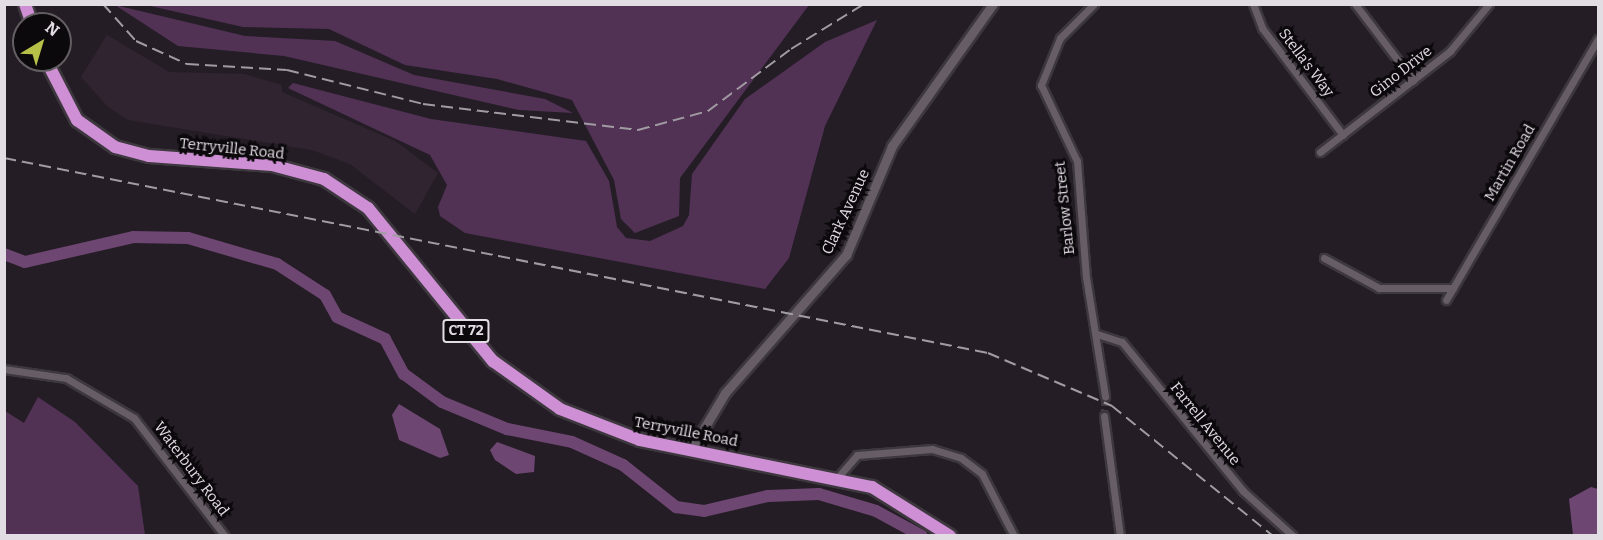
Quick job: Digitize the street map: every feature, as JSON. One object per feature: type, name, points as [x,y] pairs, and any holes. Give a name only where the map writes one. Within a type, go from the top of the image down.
[{"type":"highway","name":"Terryville Road","points":[[52,72],[77,120],[115,147],[148,156],[272,165],[324,179],[368,207],[404,246],[445,307],[492,361],[526,387],[600,427],[691,450],[838,477],[906,504],[950,536]]},
{"type":"main road","name":"Clark Avenue","points":[[691,450],[724,393],[846,255],[892,146],[993,4]]},
{"type":"street","name":"Barlow Street","points":[[1094,4],[1060,39],[1041,85],[1077,161],[1086,277],[1097,334],[1105,396]]},
{"type":"street","name":"Stella's Way","points":[[1253,4],[1262,28],[1343,135]]},
{"type":"street","points":[[1355,4],[1413,80]]},
{"type":"street","name":"Gino Drive","points":[[1320,152],[1470,33],[1489,4]]},
{"type":"street","name":"Martin Road","points":[[1446,300],[1599,39]]},
{"type":"street","points":[[1324,258],[1379,288],[1453,288]]},
{"type":"street","name":"Farrell Avenue","points":[[1097,334],[1122,342],[1238,485],[1293,536]]},
{"type":"street","name":"Waterbury Road","points":[[4,369],[66,378],[134,418],[225,536]]},
{"type":"street","points":[[1104,416],[1120,536]]},
{"type":"street","points":[[838,477],[857,455],[932,449],[961,458],[982,474],[1014,536]]},
{"type":"shaded area","points":[[115,5],[245,36],[335,41],[414,75],[545,99],[573,113],[519,110],[284,56],[178,46]]},
{"type":"shaded area","points":[[146,5],[809,5],[680,178],[679,216],[635,233],[621,219],[614,180],[572,100],[497,79],[405,65],[329,29],[243,27]]},
{"type":"shaded area","points":[[877,20],[825,126],[789,258],[765,289],[465,233],[440,216],[438,207],[447,185],[430,155],[288,88],[293,83],[431,119],[586,141],[609,181],[617,227],[626,238],[650,241],[683,226],[689,215],[692,174],[745,99],[825,42]]},
{"type":"shaded area","points":[[107,35],[169,72],[244,74],[282,85],[282,92],[395,141],[438,173],[415,214],[350,164],[312,150],[128,120],[108,107],[81,77]]},
{"type":"shaded area","points":[[38,397],[75,422],[138,486],[145,535],[5,535],[5,411],[24,423]]},
{"type":"shaded area","points":[[399,404],[440,429],[449,455],[440,458],[399,440],[392,415]]},
{"type":"shaded area","points":[[497,442],[535,456],[534,472],[516,474],[495,460],[490,450]]},
{"type":"shaded area","points":[[1591,487],[1598,489],[1598,535],[1573,535],[1569,499]]},
{"type":"waterway","points":[[4,254],[25,262],[133,237],[188,238],[277,264],[325,295],[337,317],[385,339],[404,374],[442,402],[507,429],[572,442],[623,465],[676,507],[704,511],[768,496],[819,494],[876,511],[922,536]]},
{"type":"tunnel","points":[[1104,416],[1105,396]]},
{"type":"railway","points":[[103,4],[136,41],[187,64],[287,70],[423,104],[638,130],[708,111],[791,49],[864,4]]},
{"type":"railway","points":[[4,158],[988,353],[1112,406],[1273,536]]}]
